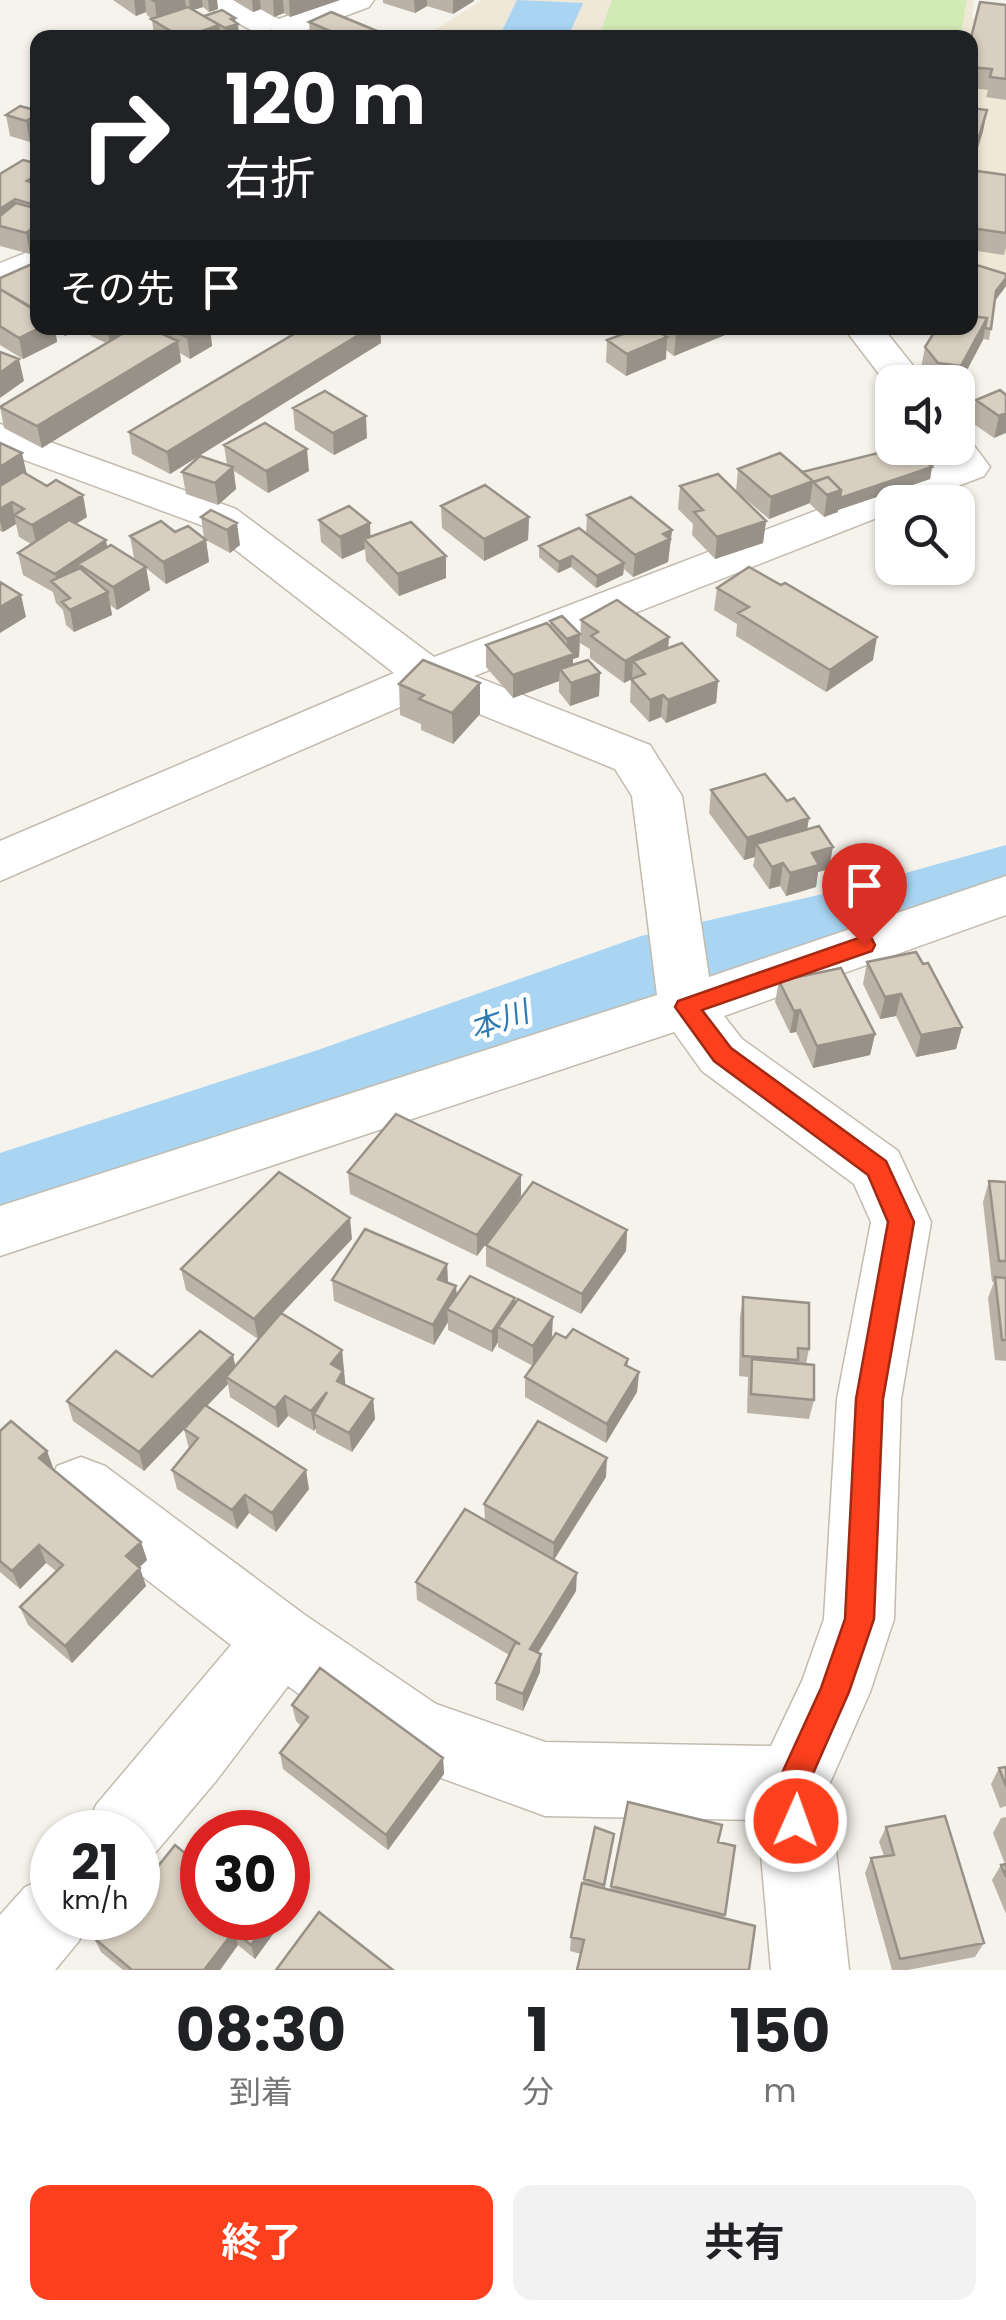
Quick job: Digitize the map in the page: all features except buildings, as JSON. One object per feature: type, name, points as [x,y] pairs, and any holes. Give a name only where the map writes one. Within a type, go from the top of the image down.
[{"type":"street","points":[[220,0],[266,30]]},
{"type":"street","points":[[286,30],[358,0]]},
{"type":"street","points":[[868,335],[892,365]]},
{"type":"street","points":[[0,437],[221,518],[429,676],[633,757],[657,796],[682,979],[722,1055],[877,1168],[901,1222],[869,1399],[859,1619],[834,1692],[792,1784],[810,1970]]},
{"type":"street","points":[[0,862],[429,676],[967,465]]},
{"type":"street","points":[[0,1231],[682,979],[1006,896]]},
{"type":"street","points":[[82,1488],[280,1639],[416,1732],[545,1778],[792,1784]]},
{"type":"street","points":[[142,1810],[280,1639]]},
{"type":"street","points":[[4,1970],[30,1940]]},
{"type":"shaded area","points":[[482,0],[974,0],[972,18],[1006,22],[1006,279],[978,270],[978,30],[435,30]]},
{"type":"green space","points":[[612,0],[967,0],[961,30],[601,30]]},
{"type":"water","points":[[517,0],[583,3],[571,30],[502,30]]},
{"type":"waterway","name":"本川","points":[[0,1193],[345,1078],[641,970],[866,916],[1006,876]]},
{"type":"route","points":[[796,1821],[792,1784],[834,1692],[859,1619],[869,1399],[901,1222],[877,1168],[722,1055],[686,1007],[864,945]]}]
